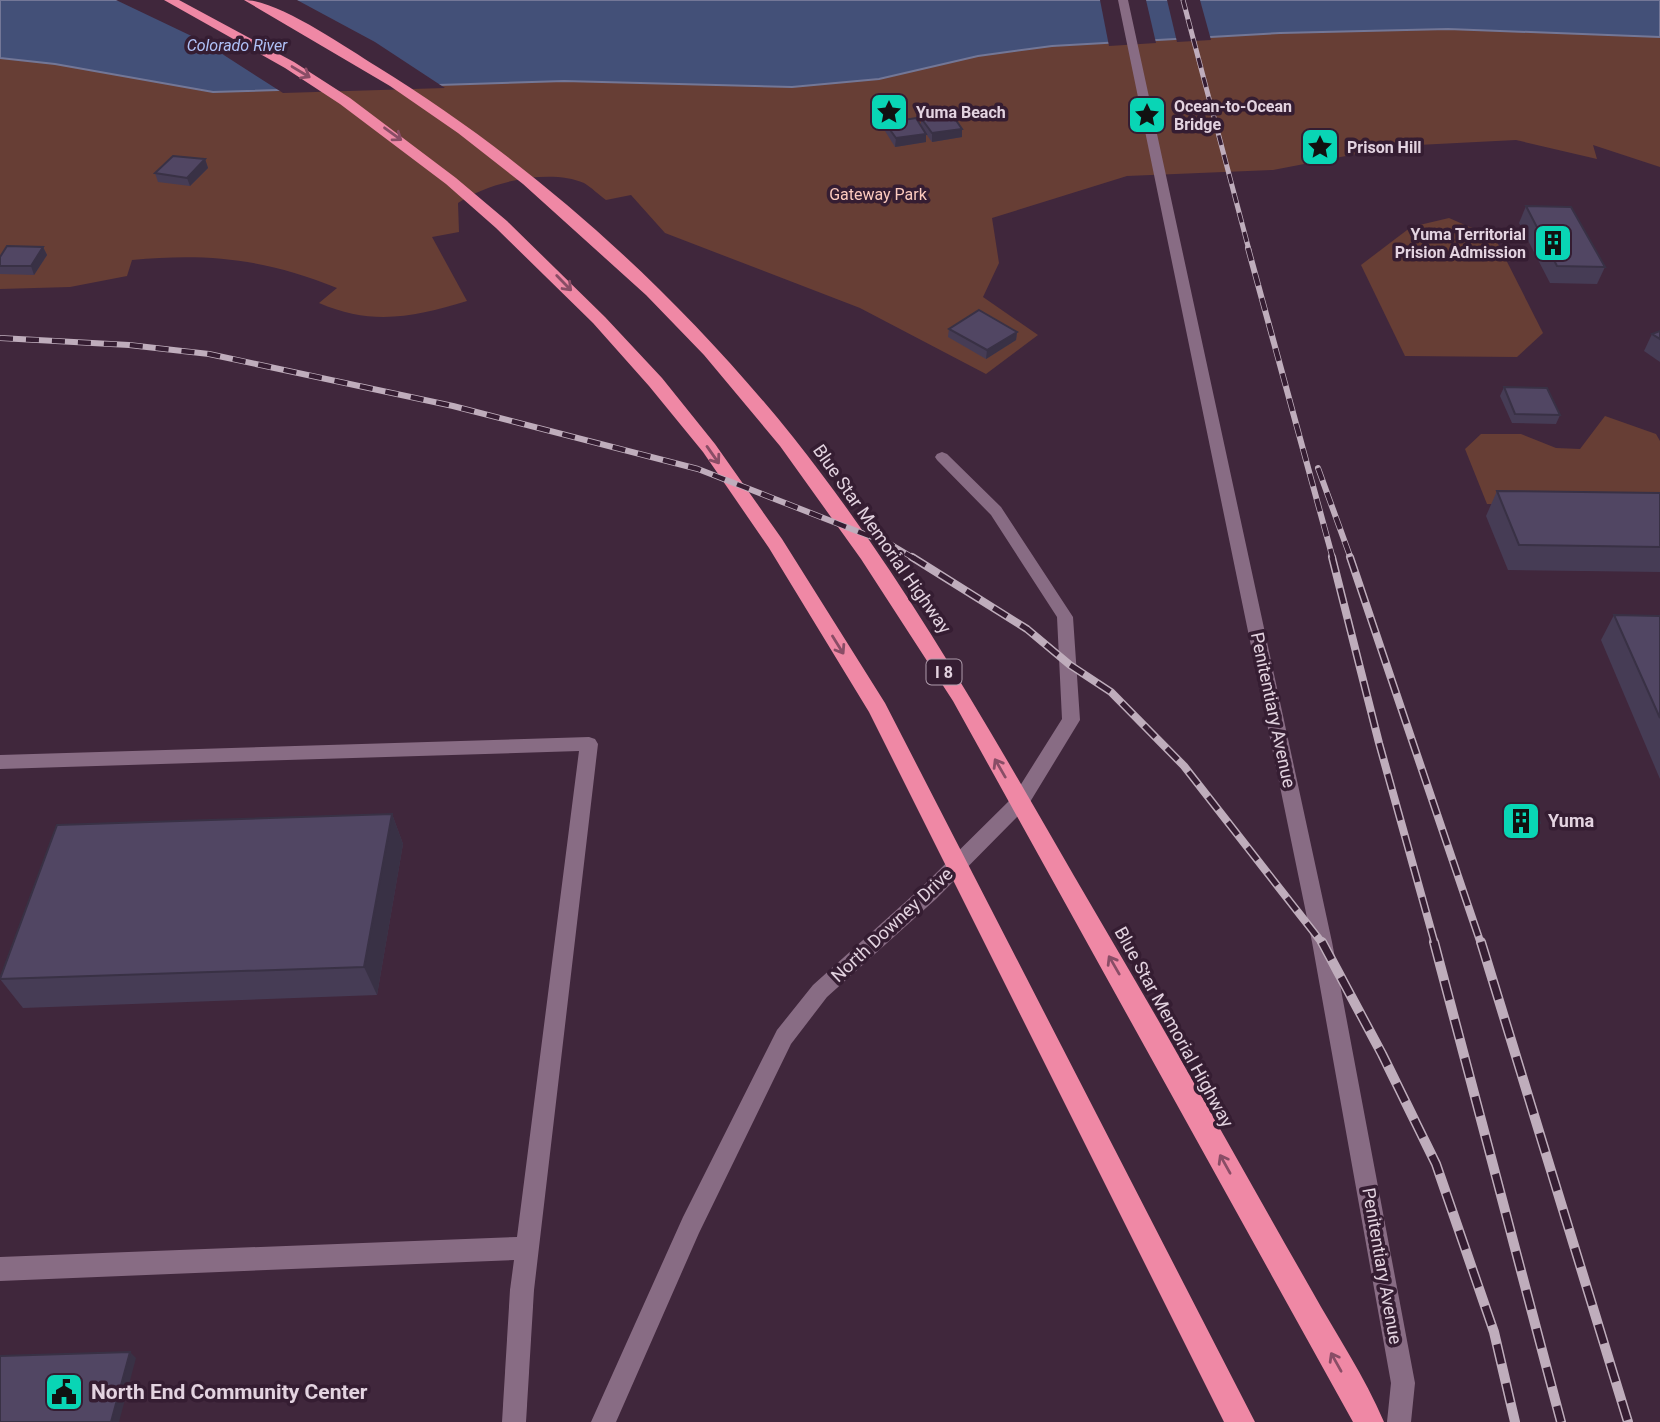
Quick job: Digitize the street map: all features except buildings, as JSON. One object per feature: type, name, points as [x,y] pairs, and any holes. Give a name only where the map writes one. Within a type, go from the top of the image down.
[{"type":"highway","points":[[170,0],[300,71],[374,120],[488,209],[632,355],[709,447],[878,709],[1240,1422]]},
{"type":"highway","name":"Blue Star Memorial Highway","points":[[250,0],[285,18],[428,104],[545,192],[665,304],[767,416],[928,645],[1123,981],[1369,1422]]},
{"type":"street","name":"Penitentiary Avenue","points":[[1123,0],[1322,942],[1403,1383],[1399,1422]]},
{"type":"street","name":"North Downey Drive","points":[[603,1422],[691,1225],[784,1037],[820,991],[929,893],[1020,802],[1071,720],[1065,617],[996,511],[942,457]]},
{"type":"street","points":[[2,766],[589,744],[526,1248],[514,1422]]},
{"type":"street","points":[[0,1269],[526,1248]]},
{"type":"green space","name":"Gateway Park","points":[[1448,29],[1660,37],[1660,167],[1593,145],[1597,159],[1516,140],[1398,146],[1273,170],[1127,176],[992,218],[999,263],[983,297],[1038,335],[986,374],[860,308],[665,233],[631,195],[606,200],[584,183],[554,177],[502,183],[458,203],[459,232],[432,237],[467,301],[411,315],[375,317],[338,310],[319,303],[337,288],[285,270],[212,258],[132,260],[127,276],[70,287],[0,289],[0,58],[55,64],[792,87],[879,79],[978,56],[1052,46],[1280,33]]},
{"type":"green space","points":[[1449,218],[1495,238],[1543,333],[1517,357],[1405,356],[1361,265],[1411,227]]},
{"type":"green space","points":[[1605,416],[1656,434],[1660,441],[1660,505],[1487,504],[1465,449],[1481,434],[1521,434],[1556,448],[1580,449]]},
{"type":"water","name":"Colorado River","points":[[0,0],[1660,0],[1660,37],[1448,29],[1280,33],[1052,46],[978,56],[879,79],[792,87],[564,81],[213,92],[55,64],[0,58]]},
{"type":"pier","points":[[116,0],[297,0],[375,42],[445,88],[283,93],[202,41]]},
{"type":"pier","points":[[1100,0],[1146,0],[1156,43],[1109,46]]},
{"type":"pier","points":[[1167,0],[1200,0],[1211,40],[1177,42]]},
{"type":"railway","points":[[1183,0],[1249,250]]},
{"type":"railway","points":[[1248,248],[1333,559]]},
{"type":"railway","points":[[0,338],[129,345],[209,354],[453,406],[698,469],[890,544],[915,559]]},
{"type":"railway","points":[[1318,468],[1351,559]]},
{"type":"railway","points":[[912,557],[1027,629],[1070,665],[1111,692],[1184,766],[1323,944]]},
{"type":"railway","points":[[1332,557],[1379,743],[1435,944]]},
{"type":"railway","points":[[1350,557],[1481,944]]},
{"type":"railway","points":[[1322,942],[1382,1054],[1436,1164],[1494,1332],[1515,1422]]},
{"type":"railway","points":[[1434,942],[1561,1422]]},
{"type":"railway","points":[[1481,942],[1628,1422]]},
{"type":"place","name":"Yuma Beach","points":[[889,112]]},
{"type":"place","name":"Ocean-to-Ocean Bridge","points":[[1147,115]]},
{"type":"place","name":"Prison Hill","points":[[1320,147]]},
{"type":"place","name":"Yuma Territorial Prision Admission","points":[[1553,243]]},
{"type":"place","name":"Yuma","points":[[1521,821]]},
{"type":"place","name":"North End Community Center","points":[[64,1392]]}]
